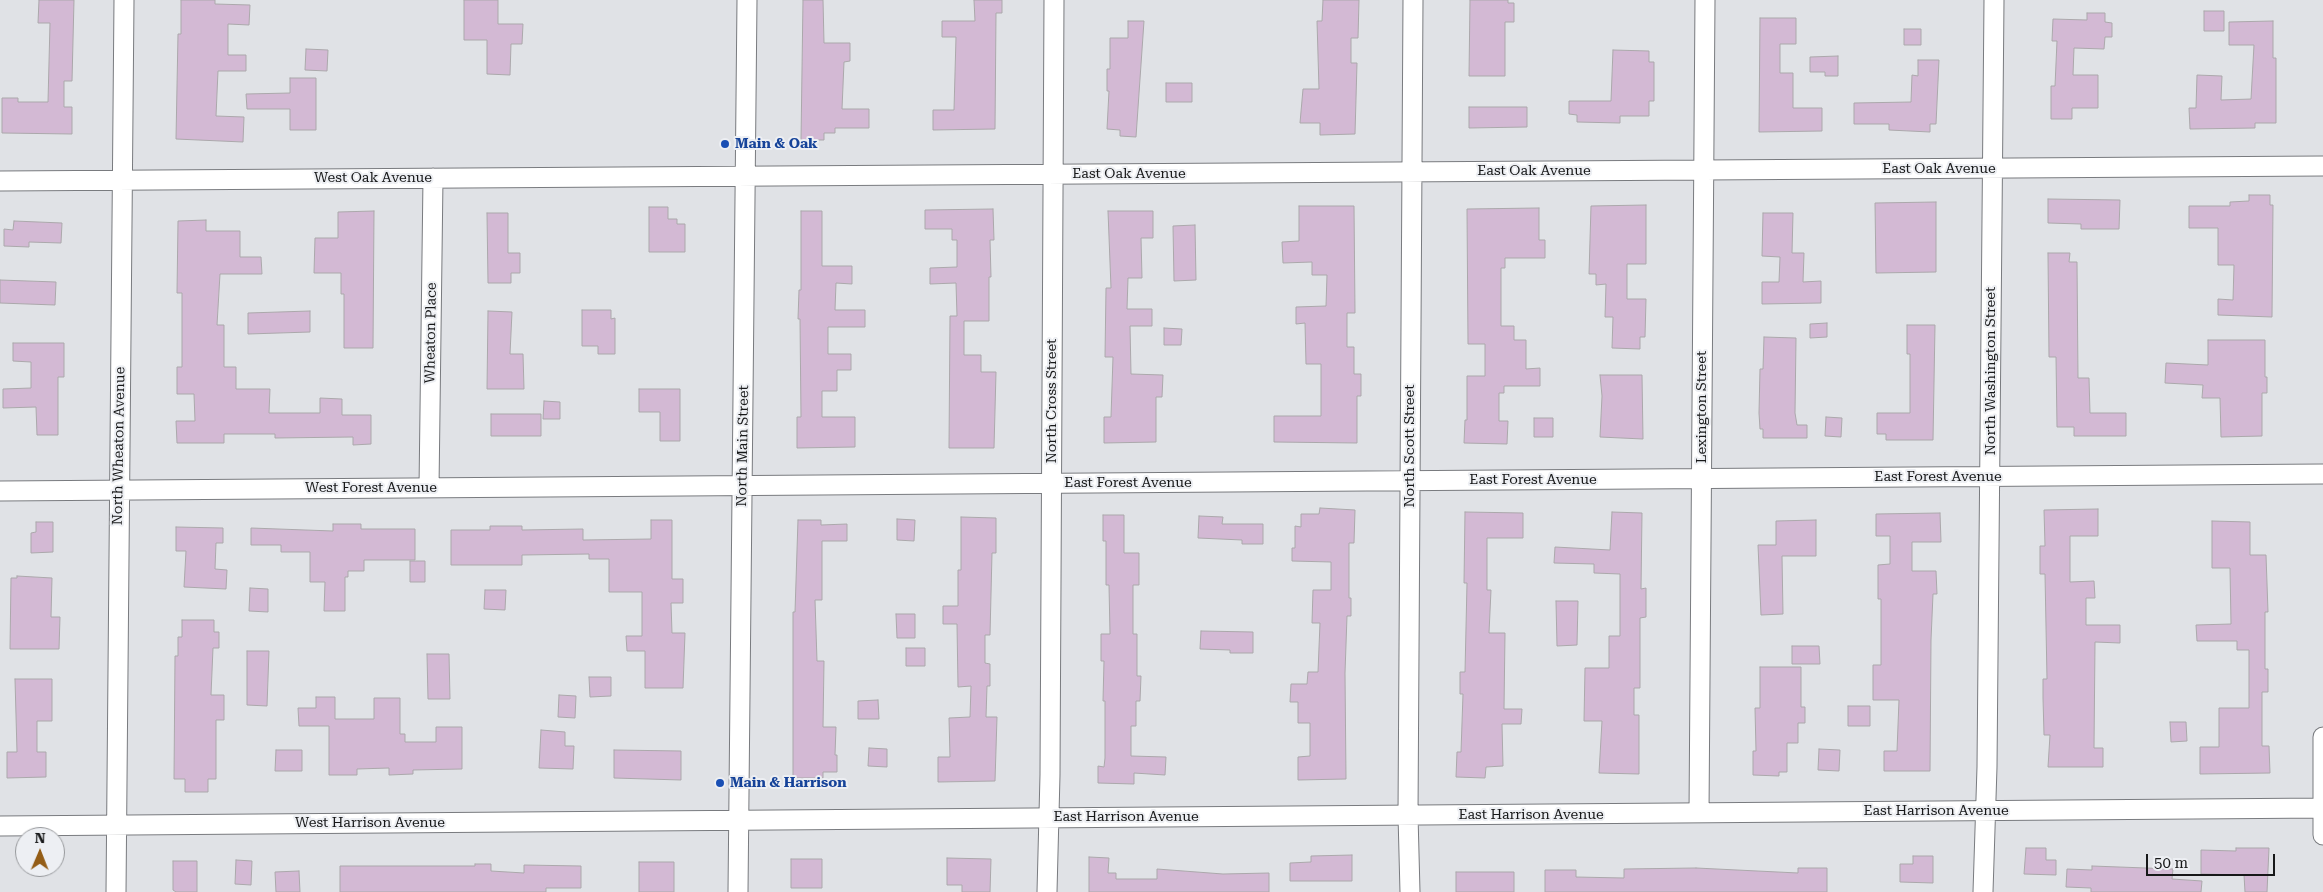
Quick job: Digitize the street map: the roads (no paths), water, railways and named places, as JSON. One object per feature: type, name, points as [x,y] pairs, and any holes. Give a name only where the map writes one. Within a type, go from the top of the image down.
[{"type":"street","name":"North Wheaton Avenue","points":[[116,892],[124,0]]},
{"type":"street","name":"North Main Street","points":[[738,892],[748,0]]},
{"type":"street","name":"North Cross Street","points":[[1047,892],[1052,483],[1054,0]]},
{"type":"street","name":"North Scott Street","points":[[1410,892],[1408,816],[1414,0]]},
{"type":"street","name":"Lexington Street","points":[[1699,813],[1705,0]]},
{"type":"street","name":"North Washington Street","points":[[1983,892],[1986,811],[1994,0]]},
{"type":"street","name":"East Oak Avenue","points":[[746,176],[2323,166]]},
{"type":"street","name":"West Oak Avenue","points":[[0,181],[746,176]]},
{"type":"street","name":"Wheaton Place","points":[[429,488],[433,178]]},
{"type":"street","name":"East Forest Avenue","points":[[743,486],[2323,474]]},
{"type":"street","name":"West Forest Avenue","points":[[0,491],[743,486]]},
{"type":"street","points":[[2323,737],[2323,835]]},
{"type":"street","name":"East Harrison Avenue","points":[[739,821],[2323,808]]},
{"type":"street","name":"West Harrison Avenue","points":[[0,826],[739,821]]},
{"type":"place","name":"Main & Oak","points":[[725,144]]},
{"type":"place","name":"Main & Harrison","points":[[720,783]]}]
